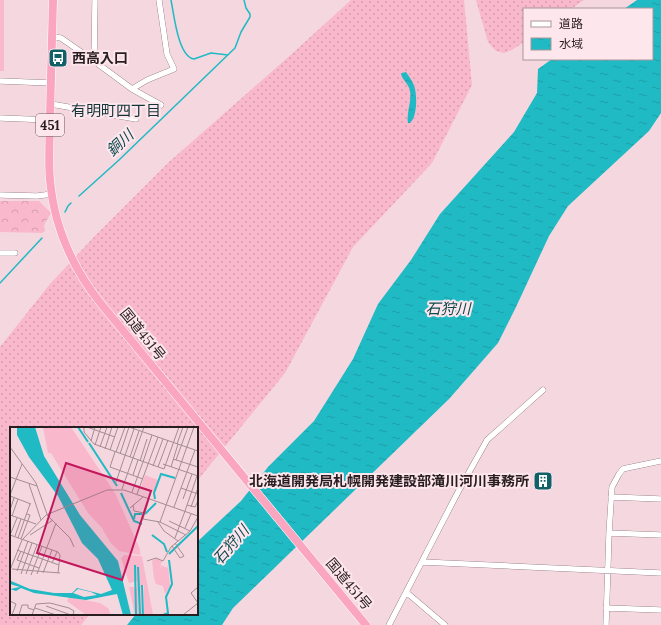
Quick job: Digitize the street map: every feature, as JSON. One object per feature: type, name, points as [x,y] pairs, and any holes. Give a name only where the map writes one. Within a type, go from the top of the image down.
[{"type":"highway","name":"国道451号","points":[[53,0],[49,154],[50,179],[56,217],[74,263],[94,296],[366,625]]},
{"type":"street","points":[[94,61],[95,0]]},
{"type":"street","points":[[132,89],[147,80],[174,69],[167,54],[159,0]]},
{"type":"street","points":[[52,37],[61,38],[132,89],[161,105]]},
{"type":"street","points":[[0,81],[51,83]]},
{"type":"street","points":[[51,104],[136,119]]},
{"type":"street","points":[[0,118],[50,120]]},
{"type":"street","points":[[0,195],[37,196],[52,194]]},
{"type":"street","points":[[0,253],[15,253]]},
{"type":"street","points":[[389,625],[458,492],[487,440],[543,390]]},
{"type":"street","points":[[606,625],[612,487],[623,469],[661,461]]},
{"type":"street","points":[[611,497],[661,499]]},
{"type":"street","points":[[609,533],[661,535]]},
{"type":"street","points":[[422,562],[661,573]]},
{"type":"street","points":[[406,592],[445,625]]},
{"type":"street","points":[[606,608],[661,610]]},
{"type":"green space","points":[[0,0],[4,0],[4,71],[0,71]]},
{"type":"green space","points":[[351,0],[464,0],[472,85],[432,163],[353,247],[285,373],[198,480],[198,427],[10,427],[10,615],[89,615],[81,625],[0,625],[0,347],[50,284],[94,237],[169,162]]},
{"type":"green space","points":[[476,0],[584,0],[572,8],[523,8],[523,43],[504,53],[496,51],[488,42]]},
{"type":"green space","points":[[0,201],[39,201],[51,213],[44,225],[45,231],[42,233],[0,232]]},
{"type":"water","name":"石狩川","points":[[637,0],[661,0],[661,113],[649,131],[568,206],[549,236],[498,343],[449,399],[233,608],[222,625],[127,625],[135,615],[198,615],[198,541],[241,501],[268,467],[314,421],[353,359],[378,304],[411,260],[440,214],[514,132],[537,93],[538,69],[551,60],[653,60],[653,8],[625,8]]},
{"type":"water","points":[[406,72],[414,85],[416,97],[415,112],[410,123],[408,123],[408,115],[410,91],[401,74]]},
{"type":"waterway","points":[[171,0],[180,43],[184,51],[189,56],[194,59],[211,53],[228,55]]},
{"type":"waterway","name":"銅川","points":[[79,196],[119,160],[235,48],[241,32],[250,17],[244,0]]},
{"type":"waterway","name":"銅川","points":[[65,212],[71,203]]},
{"type":"waterway","name":"銅川","points":[[0,283],[42,238]]},
{"type":"place","name":"西高入口","points":[[58,58]]},
{"type":"place","name":"北海道開発局札幌開発建設部滝川河川事務所","points":[[543,481]]},
{"type":"district","name":"有明町四丁目","points":[[116,111]]}]
